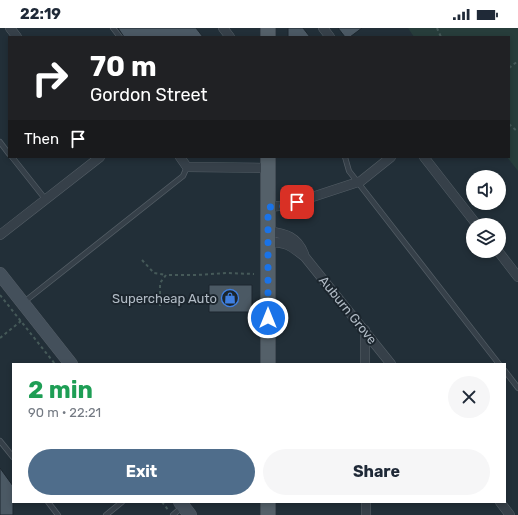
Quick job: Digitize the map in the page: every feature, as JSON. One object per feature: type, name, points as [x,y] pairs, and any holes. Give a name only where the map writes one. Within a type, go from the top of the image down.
[{"type":"main road","points":[[268,163],[268,363]]},
{"type":"main road","points":[[268,503],[268,515]]},
{"type":"street","points":[[10,28],[16,36]]},
{"type":"street","points":[[223,28],[229,36]]},
{"type":"street","points":[[322,28],[329,36]]},
{"type":"street","points":[[0,235],[99,158]]},
{"type":"street","points":[[181,158],[187,167],[268,163]]},
{"type":"street","points":[[268,207],[290,205],[361,181],[390,158]]},
{"type":"street","points":[[425,158],[472,218]]},
{"type":"street","name":"Auburn Grove","points":[[268,237],[287,244],[305,257],[390,363]]},
{"type":"street","points":[[503,258],[518,277]]},
{"type":"street","points":[[0,274],[25,312],[70,363]]},
{"type":"street","points":[[365,330],[365,363]]},
{"type":"street","points":[[366,503],[366,515]]},
{"type":"street","points":[[501,503],[510,515]]},
{"type":"lane","points":[[113,28],[119,36]]},
{"type":"lane","points":[[0,142],[8,151]]},
{"type":"lane","points":[[13,158],[46,200]]},
{"type":"lane","points":[[345,158],[349,171],[498,363]]},
{"type":"lane","points":[[25,312],[183,176],[187,167]]},
{"type":"lane","points":[[506,372],[518,388]]},
{"type":"lane","points":[[0,441],[12,456]]},
{"type":"lane","points":[[49,503],[58,515]]},
{"type":"lane","points":[[106,515],[121,503]]},
{"type":"lane","points":[[172,515],[184,508]]},
{"type":"path","points":[[510,67],[518,61]]},
{"type":"path","points":[[510,125],[518,132]]},
{"type":"path","points":[[142,260],[154,273],[166,275],[226,273],[254,274]]},
{"type":"path","points":[[160,306],[160,283],[166,275]]},
{"type":"path","points":[[0,295],[25,312],[54,363]]},
{"type":"path","points":[[0,338],[25,312]]},
{"type":"path","points":[[163,503],[172,515]]},
{"type":"green space","points":[[408,28],[518,28],[518,171],[508,158],[510,158],[510,36],[413,36]]},
{"type":"building","points":[[118,28],[196,28],[202,36],[123,36]]},
{"type":"building","points":[[288,28],[303,28],[309,36],[288,36]]},
{"type":"building","points":[[338,28],[362,28],[351,36],[344,36]]},
{"type":"building","name":"Supercheap Auto","points":[[209,285],[252,285],[252,312],[209,312]]},
{"type":"building","points":[[0,468],[12,485],[13,515],[0,515]]},
{"type":"place","name":"Supercheap Auto","points":[[230,298]]},
{"type":"route","points":[[268,318],[268,207],[288,206],[297,202]]}]
